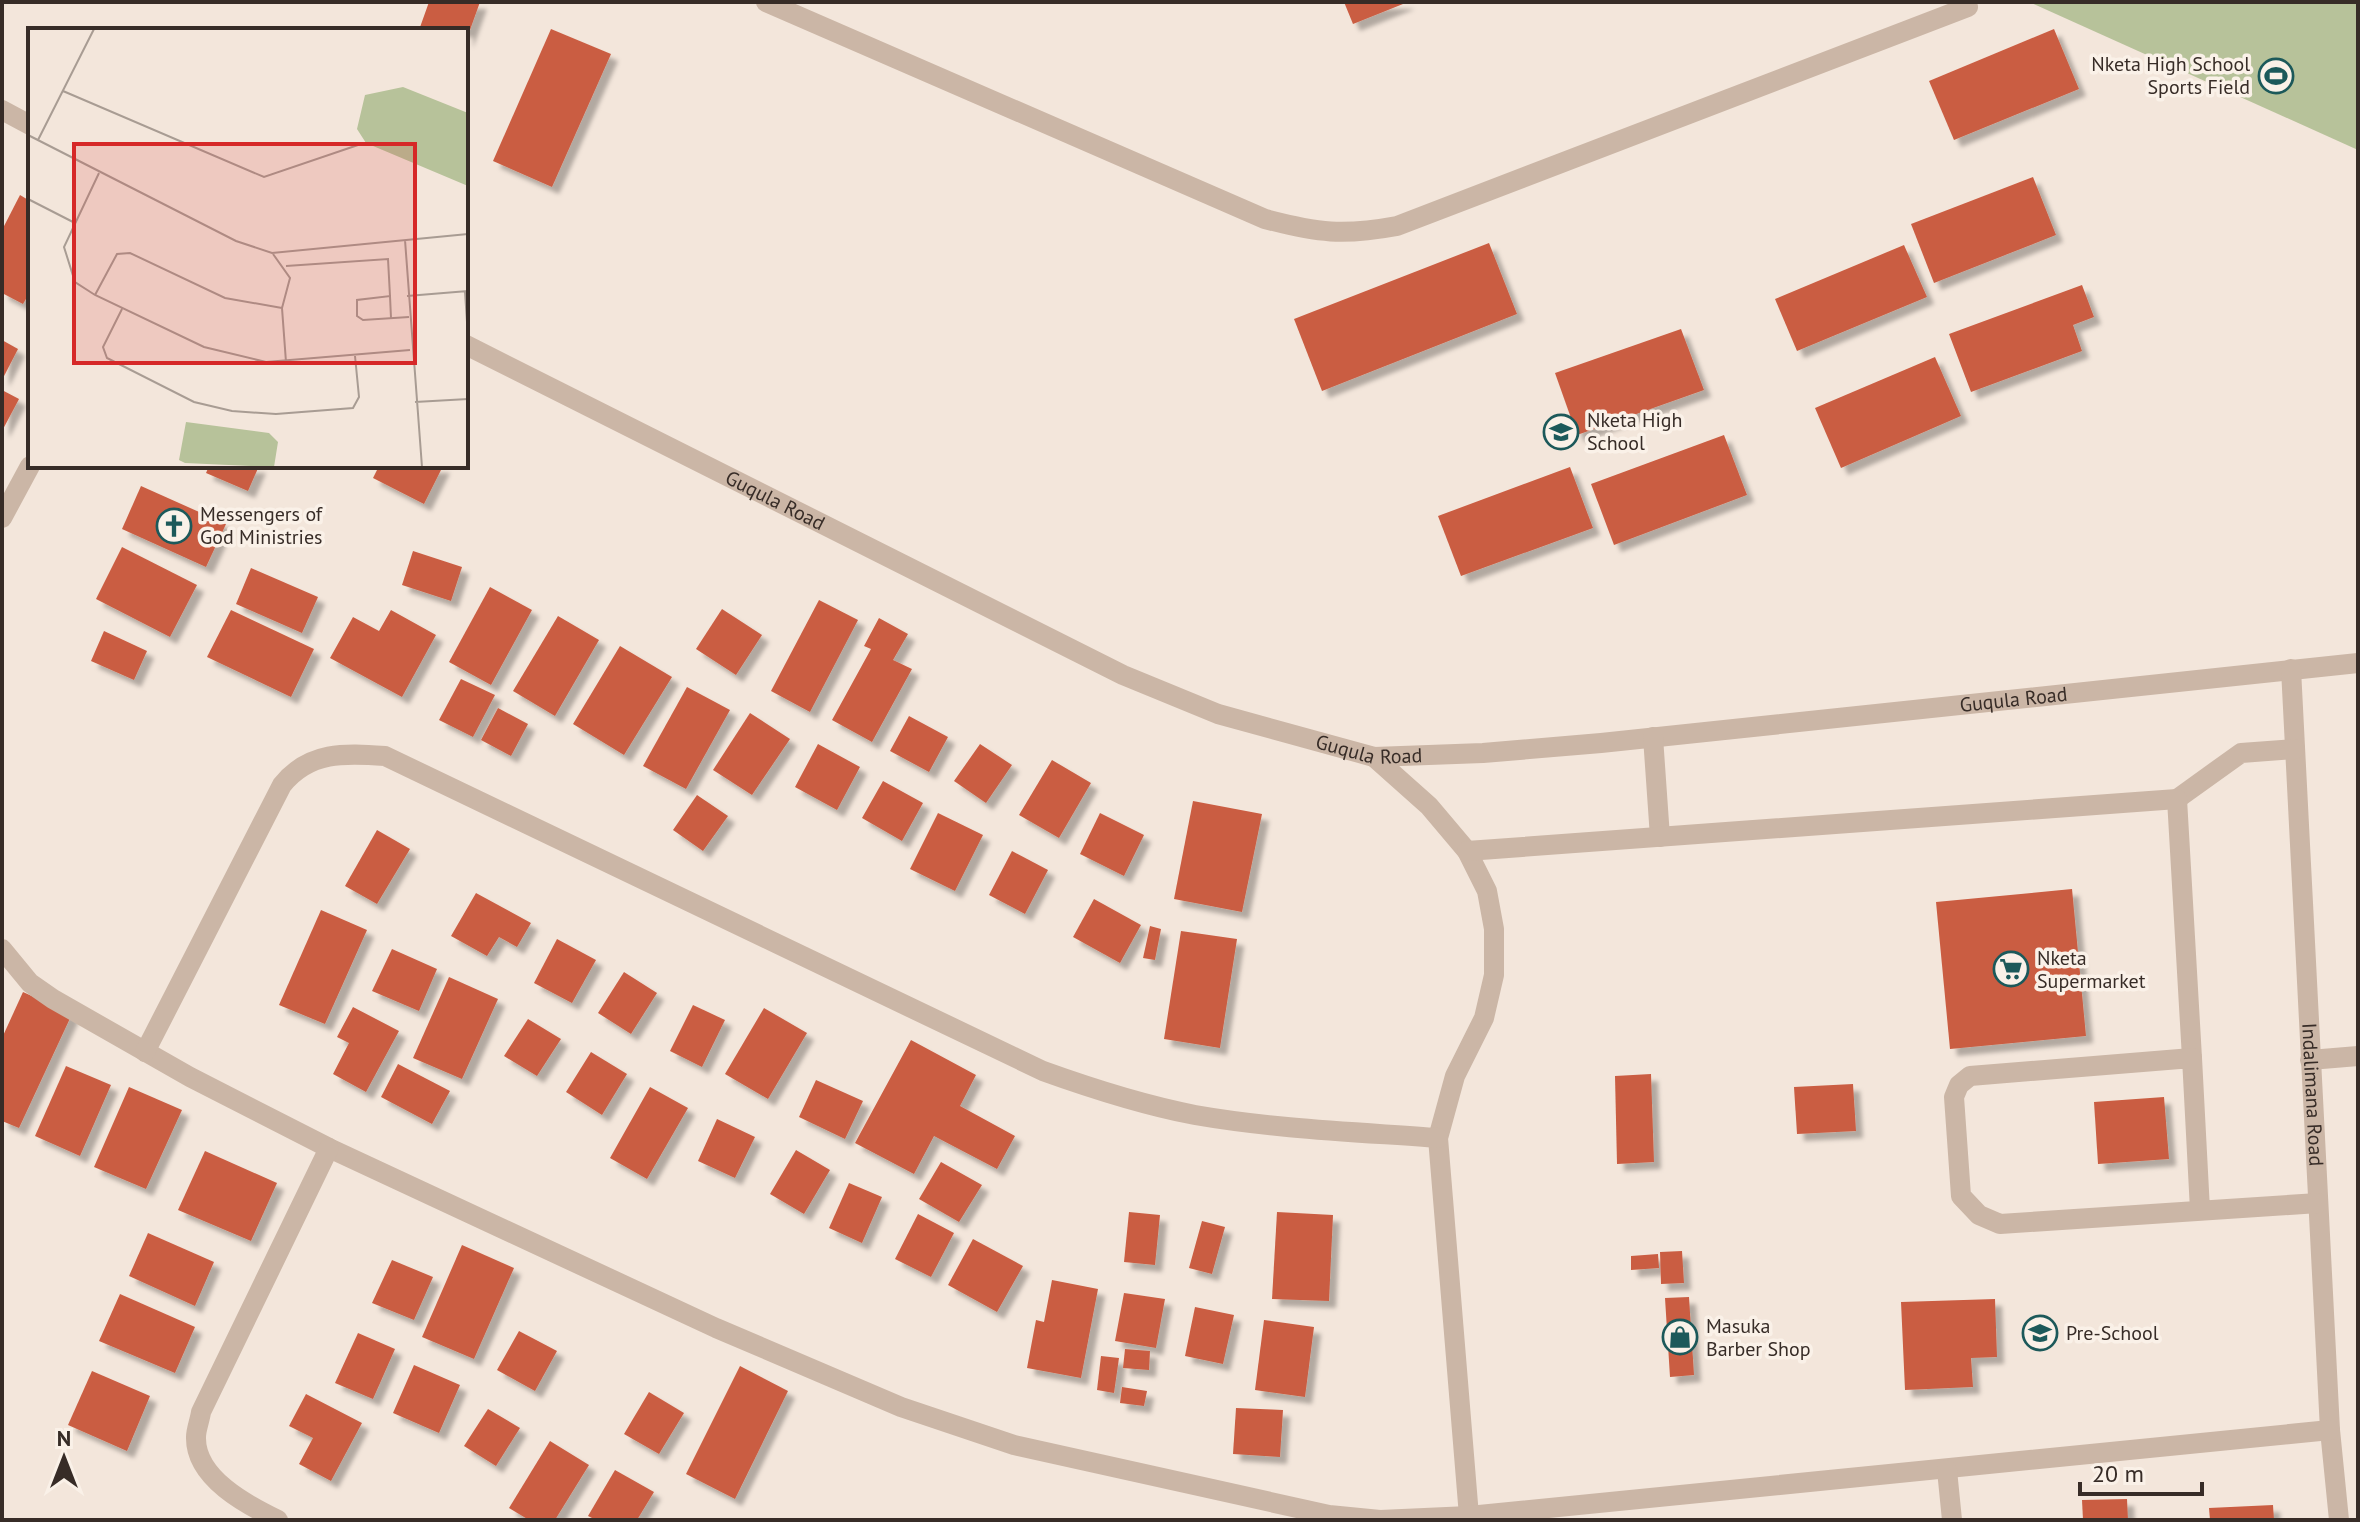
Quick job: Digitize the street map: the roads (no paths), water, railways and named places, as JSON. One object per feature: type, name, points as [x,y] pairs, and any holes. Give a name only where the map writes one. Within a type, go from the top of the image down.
[{"type":"street","points":[[766,2],[1265,219],[1314,232],[1353,234],[1397,226],[1968,7]]},
{"type":"street","points":[[2,110],[28,124]]},
{"type":"street","name":"Guqula Road","points":[[468,346],[1123,675],[1218,714],[1374,757],[1483,753],[1653,737],[2358,663]]},
{"type":"street","points":[[2,518],[29,468]]},
{"type":"street","name":"Indalimana Road","points":[[2291,669],[2330,1430],[2339,1520]]},
{"type":"street","points":[[1653,737],[1660,837]]},
{"type":"street","points":[[1467,851],[2177,799],[2241,753],[2295,749]]},
{"type":"street","points":[[145,1052],[282,785],[295,768],[315,758],[342,753],[374,755],[409,766],[1055,1075],[1128,1099],[1207,1116],[1259,1124],[1438,1138]]},
{"type":"street","points":[[1374,757],[1429,806],[1467,851],[1487,891],[1494,929],[1494,975],[1484,1018],[1455,1076],[1438,1138],[1469,1516]]},
{"type":"street","points":[[2177,799],[2200,1210]]},
{"type":"street","points":[[2,949],[30,983],[53,999],[145,1052],[329,1148],[802,1366],[901,1407],[988,1437],[1329,1515],[1380,1520],[1469,1516],[2330,1430]]},
{"type":"street","points":[[2310,1060],[2358,1056]]},
{"type":"street","points":[[2192,1058],[1970,1076],[1959,1085],[1954,1097],[1961,1196],[1979,1215],[2000,1224],[2318,1203]]},
{"type":"street","points":[[278,1520],[226,1489],[204,1466],[196,1439],[201,1412],[329,1148]]},
{"type":"street","points":[[1947,1470],[1952,1520]]},
{"type":"place","name":"Nketa High School Sports Field","points":[[2276,76]]},
{"type":"place","name":"Nketa High School","points":[[1561,432]]},
{"type":"place","name":"Messengers of God Ministries","points":[[174,526]]},
{"type":"place","name":"Nketa Supermarket","points":[[2011,969]]},
{"type":"place","name":"Pre-School","points":[[2040,1333]]},
{"type":"place","name":"Masuka Barber Shop","points":[[1680,1337]]}]
